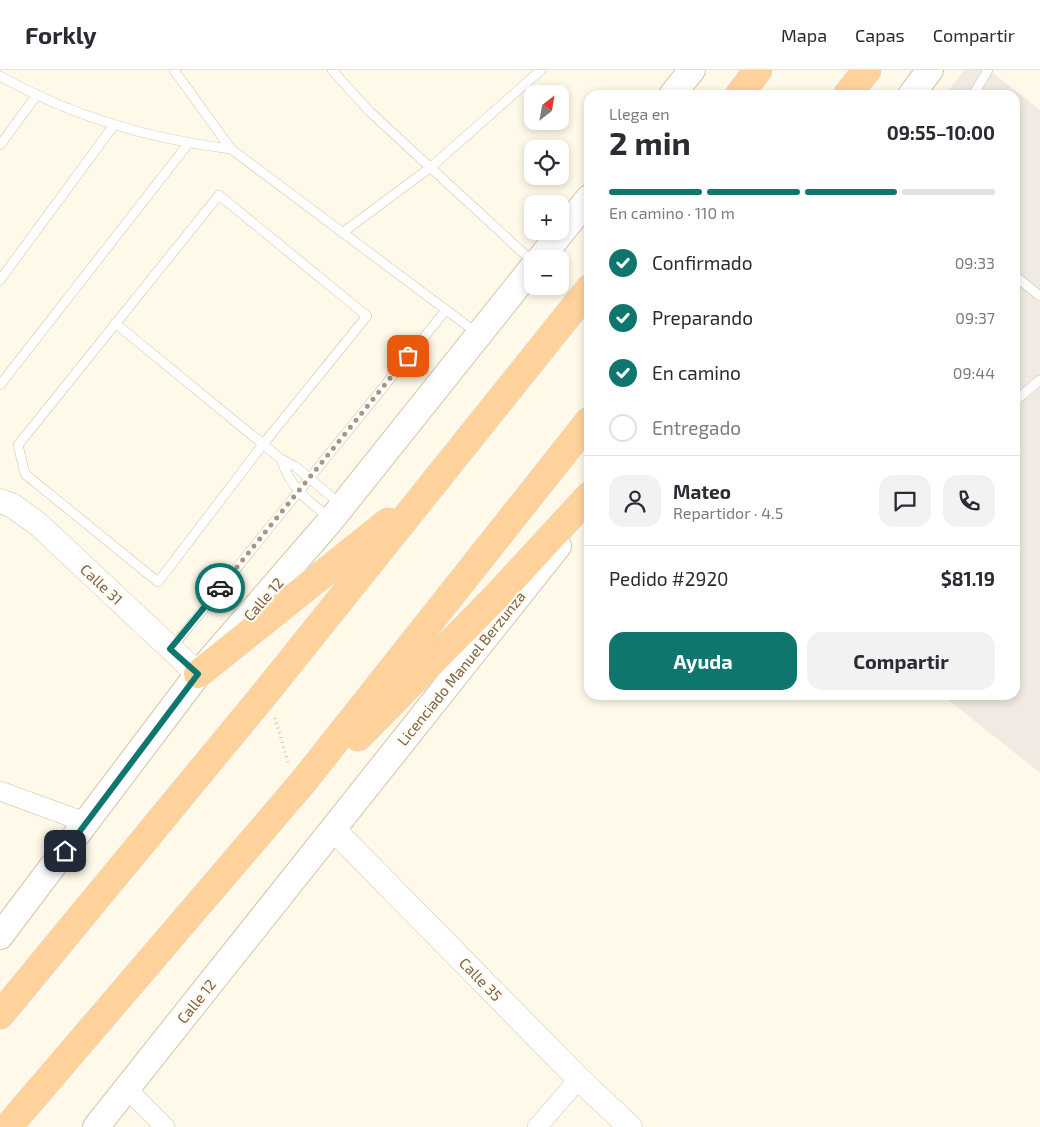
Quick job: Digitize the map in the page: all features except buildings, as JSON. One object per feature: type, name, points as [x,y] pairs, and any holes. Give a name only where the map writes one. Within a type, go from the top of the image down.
[{"type":"highway","points":[[743,90],[758,70]]},
{"type":"highway","points":[[851,90],[867,70]]},
{"type":"highway","points":[[0,1015],[267,691],[584,295]]},
{"type":"highway","points":[[8,1127],[300,785],[584,427]]},
{"type":"highway","points":[[198,674],[428,490]]},
{"type":"highway","points":[[300,785],[335,763],[494,599],[584,501]]},
{"type":"main road","points":[[676,90],[692,70]]},
{"type":"main road","points":[[915,90],[930,70]]},
{"type":"main road","points":[[547,250],[584,204]]},
{"type":"main road","name":"Calle 12","points":[[0,936],[198,674],[337,513],[524,278]]},
{"type":"main road","name":"Licenciado Manuel Berzunza","points":[[333,828],[584,514]]},
{"type":"main road","name":"Calle 12","points":[[96,1127],[333,828]]},
{"type":"street","name":"Calle 31","points":[[0,501],[13,506],[38,524],[198,674]]},
{"type":"street","points":[[0,791],[87,823]]},
{"type":"street","name":"Calle 35","points":[[333,828],[579,1079],[630,1127]]},
{"type":"street","points":[[537,1127],[579,1079]]},
{"type":"street","points":[[126,1088],[165,1127]]},
{"type":"lane","points":[[174,70],[231,149],[479,335]]},
{"type":"lane","points":[[332,70],[369,111],[524,254]]},
{"type":"lane","points":[[342,233],[431,167],[541,70]]},
{"type":"lane","points":[[976,90],[988,70]]},
{"type":"lane","points":[[0,76],[36,96],[114,125],[188,144],[231,149]]},
{"type":"lane","points":[[0,145],[36,96]]},
{"type":"lane","points":[[0,280],[114,125]]},
{"type":"lane","points":[[0,386],[188,144]]},
{"type":"lane","points":[[219,196],[367,316],[264,443],[158,582],[24,474],[18,445],[115,323],[219,196]]},
{"type":"lane","points":[[1020,280],[1040,296]]},
{"type":"lane","points":[[170,649],[446,310]]},
{"type":"lane","points":[[115,323],[264,443],[281,459],[296,467],[309,479],[337,513]]},
{"type":"lane","points":[[1020,396],[1040,380]]},
{"type":"lane","points":[[281,459],[286,475],[298,492],[337,513]]},
{"type":"path","points":[[267,691],[300,785]]},
{"type":"shaded area","points":[[964,70],[989,70],[1014,90],[949,90]]},
{"type":"shaded area","points":[[1020,94],[1040,110],[1040,773],[948,700],[1020,700]]},
{"type":"way so far","points":[[220,588],[408,356]]},
{"type":"route","points":[[65,851],[198,674],[170,649],[220,588]]}]
